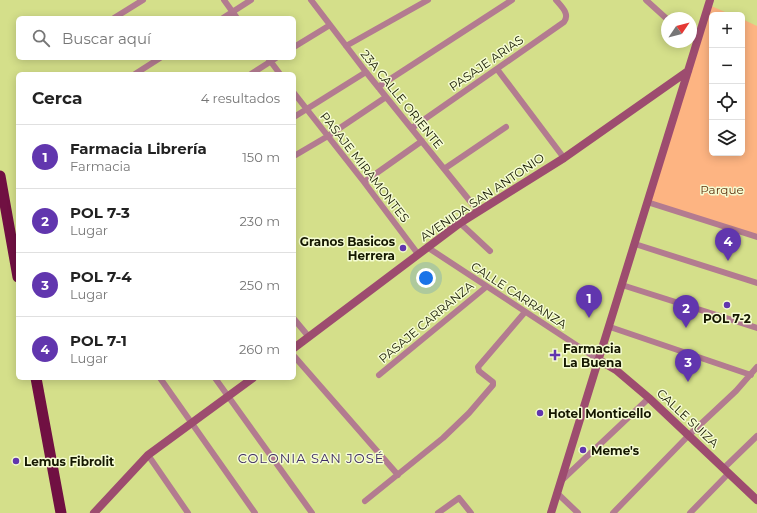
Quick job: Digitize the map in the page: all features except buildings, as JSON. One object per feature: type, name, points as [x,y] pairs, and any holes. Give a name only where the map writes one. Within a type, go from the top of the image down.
[{"type":"highway","points":[[0,176],[3,216],[16,269]]},
{"type":"highway","points":[[36,380],[61,513]]},
{"type":"street","points":[[117,16],[143,0]]},
{"type":"street","points":[[224,0],[236,16]]},
{"type":"street","points":[[226,16],[251,0]]},
{"type":"street","name":"23A CALLE ORIENTE","points":[[311,0],[366,72],[478,211]]},
{"type":"street","points":[[346,46],[428,0]]},
{"type":"street","points":[[378,87],[512,0]]},
{"type":"street","name":"PASAJE ARIAS","points":[[412,128],[564,22],[567,17],[566,13],[556,0]]},
{"type":"street","points":[[646,0],[661,13]]},
{"type":"street","points":[[697,32],[710,0]]},
{"type":"street","points":[[296,46],[330,25]]},
{"type":"street","points":[[551,513],[598,360],[610,327],[688,71],[692,48]]},
{"type":"street","points":[[138,72],[157,60]]},
{"type":"street","points":[[254,72],[271,60]]},
{"type":"street","points":[[273,60],[279,72]]},
{"type":"street","points":[[497,69],[564,158]]},
{"type":"street","name":"AVENIDA SAN ANTONIO","points":[[296,347],[460,223],[564,158],[688,71]]},
{"type":"street","points":[[296,116],[366,72]]},
{"type":"street","name":"PASAJE MIRAMONTES","points":[[296,96],[418,254]]},
{"type":"street","points":[[296,155],[328,136],[386,97]]},
{"type":"street","points":[[444,169],[506,127]]},
{"type":"street","points":[[364,182],[422,141]]},
{"type":"street","points":[[648,202],[757,237]]},
{"type":"street","points":[[460,223],[490,251]]},
{"type":"street","points":[[635,244],[757,283]]},
{"type":"street","name":"CALLE CARRANZA","points":[[427,247],[598,360]]},
{"type":"street","points":[[622,285],[757,328]]},
{"type":"street","name":"PASAJE CARRANZA","points":[[380,375],[486,287]]},
{"type":"street","points":[[365,502],[456,426],[493,385],[493,382],[479,371],[478,367],[525,312]]},
{"type":"street","points":[[296,321],[309,337]]},
{"type":"street","points":[[610,327],[751,375]]},
{"type":"street","points":[[296,358],[398,475]]},
{"type":"street","name":"CALLE SUIZA","points":[[598,360],[616,370],[757,498]]},
{"type":"street","points":[[613,513],[689,435],[727,400],[757,367]]},
{"type":"street","points":[[161,380],[255,513]]},
{"type":"street","points":[[217,380],[312,513]]},
{"type":"street","points":[[94,513],[148,455],[250,380]]},
{"type":"street","points":[[560,482],[648,398]]},
{"type":"street","points":[[690,513],[757,436]]},
{"type":"street","points":[[148,455],[188,513]]},
{"type":"street","points":[[557,493],[578,513]]},
{"type":"street","points":[[438,513],[457,498],[460,498],[471,513]]},
{"type":"green space","name":"Parque","points":[[709,5],[725,12],[709,12],[709,156],[745,156],[745,20],[757,26],[757,237],[647,202],[695,48],[697,48],[697,43]]},
{"type":"place","name":"Granos Basicos Herrera","points":[[403,248]]},
{"type":"place","name":"POL 7-1","points":[[728,261]]},
{"type":"place","name":"POL 7-2","points":[[727,305]]},
{"type":"place","name":"Farmacia Librería","points":[[589,318]]},
{"type":"place","name":"POL 7-3","points":[[686,328]]},
{"type":"place","name":"Farmacia La Buena","points":[[555,355]]},
{"type":"place","name":"POL 7-4","points":[[688,382]]},
{"type":"place","name":"Hotel Monticello","points":[[540,413]]},
{"type":"place","name":"Meme's","points":[[583,450]]},
{"type":"place","name":"Lemus Fibrolit","points":[[16,461]]},
{"type":"district","name":"COLONIA SAN JOSÉ","points":[[311,458]]}]
